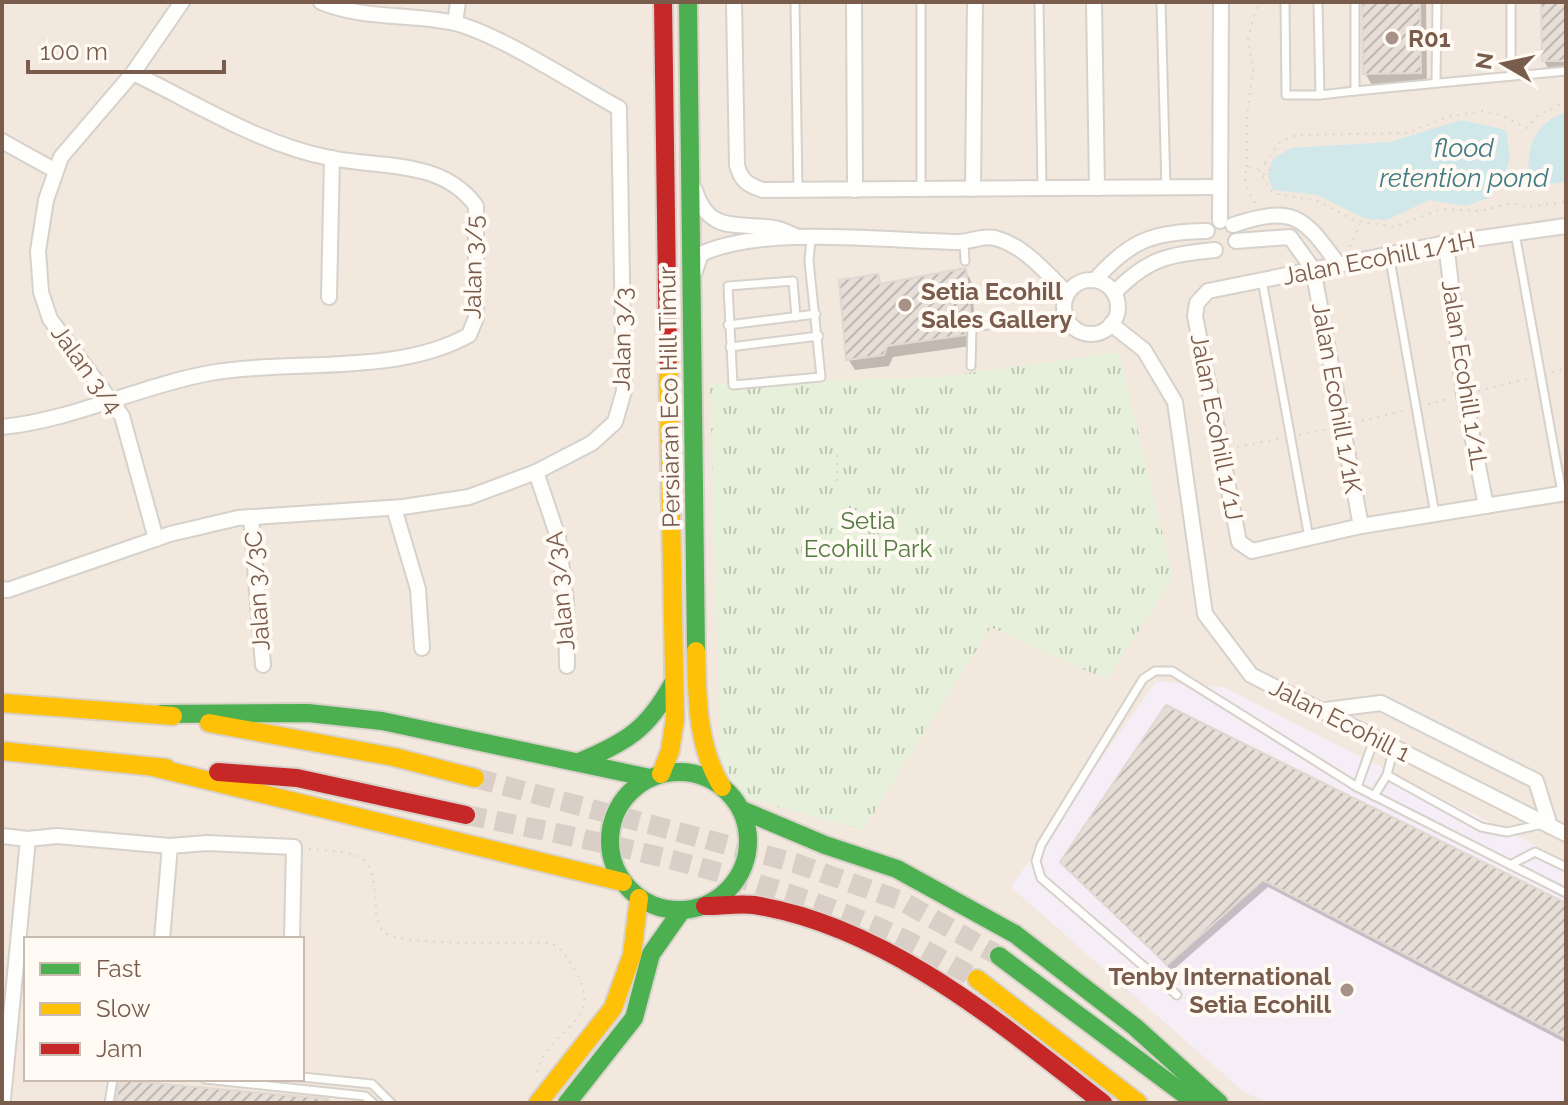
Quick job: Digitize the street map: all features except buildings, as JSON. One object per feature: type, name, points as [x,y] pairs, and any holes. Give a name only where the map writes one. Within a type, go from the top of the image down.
[{"type":"street","name":"Jalan 3/4","points":[[163,536],[122,416],[50,319],[41,292],[38,251],[46,200],[61,157],[133,73],[182,2]]},
{"type":"street","name":"Jalan 3/3","points":[[2,589],[8,590],[163,536],[251,517],[394,508],[469,497],[536,472],[592,443],[615,422],[624,391],[619,108],[493,39],[455,23],[389,17],[321,2]]},
{"type":"street","points":[[455,23],[458,2]]},
{"type":"street","name":"Persiaran Eco Hill Timur","points":[[656,776],[671,755],[677,720],[673,683],[663,2]]},
{"type":"street","name":"Persiaran Eco Hill Timur","points":[[688,2],[697,700],[708,765],[722,787]]},
{"type":"street","points":[[734,2],[737,165],[741,179],[750,186],[763,190],[1220,187]]},
{"type":"street","points":[[854,2],[855,190]]},
{"type":"street","points":[[973,189],[975,2]]},
{"type":"street","points":[[1094,2],[1097,188]]},
{"type":"street","points":[[1221,2],[1220,187],[1226,223],[1236,241]]},
{"type":"street","name":"Jalan 3/5","points":[[111,398],[214,372],[349,364],[451,346],[469,335],[476,318],[476,206],[466,192],[451,181],[421,170],[332,158],[288,148],[133,73]]},
{"type":"street","points":[[2,141],[56,171]]},
{"type":"street","points":[[329,297],[332,158]]},
{"type":"street","points":[[689,170],[699,203],[718,222],[734,227],[776,228],[805,238]]},
{"type":"street","points":[[1095,280],[1115,257],[1143,239],[1159,234],[1207,231],[1226,223],[1281,215],[1298,218],[1311,228],[1342,264]]},
{"type":"street","name":"Jalan Ecohill 1/1H","points":[[1197,303],[1208,291],[1313,269],[1446,243],[1566,226]]},
{"type":"street","points":[[1207,231],[1208,242],[1215,250]]},
{"type":"street","points":[[692,285],[701,254],[713,249],[805,238],[964,242],[991,237],[1017,246],[1067,293]]},
{"type":"street","points":[[1114,293],[1150,261],[1230,249],[1236,241],[1290,237],[1313,269]]},
{"type":"street","name":"Jalan Ecohill 1/1L","points":[[1446,243],[1464,395],[1486,506]]},
{"type":"street","name":"Jalan Ecohill 1/1K","points":[[1313,269],[1361,526]]},
{"type":"street","points":[[1095,280],[1114,293],[1117,309],[1111,324],[1091,334],[1075,329],[1065,317],[1067,293],[1079,282],[1095,280]]},
{"type":"street","name":"Jalan Ecohill 1/1J","points":[[1197,303],[1198,337],[1224,449],[1239,542],[1244,549],[1252,551],[1309,538]]},
{"type":"street","name":"Jalan Ecohill 1","points":[[1111,324],[1144,350],[1175,402],[1205,614],[1251,675],[1566,834]]},
{"type":"street","points":[[2,427],[37,423],[111,398]]},
{"type":"street","name":"Jalan 3/3A","points":[[536,472],[558,537],[566,602],[567,666]]},
{"type":"street","points":[[1309,538],[1361,526],[1564,493]]},
{"type":"street","points":[[394,508],[418,589],[422,648]]},
{"type":"street","name":"Jalan 3/3C","points":[[251,517],[263,665]]},
{"type":"street","points":[[579,762],[630,741],[655,719],[673,683]]},
{"type":"street","points":[[2,703],[161,714],[308,713],[382,721],[656,776],[687,772],[722,787],[742,810],[825,845],[897,869],[1015,934],[1135,1027],[1219,1103]]},
{"type":"street","points":[[1325,710],[1381,703],[1536,781],[1547,824]]},
{"type":"street","points":[[161,714],[394,757],[475,778]]},
{"type":"street","points":[[2,751],[297,778],[466,815]]},
{"type":"street","points":[[153,767],[623,882]]},
{"type":"street","points":[[656,776],[622,802],[610,837],[613,860],[623,882],[639,898],[660,908],[682,910],[753,905],[820,924],[895,956],[964,996],[1103,1103]]},
{"type":"street","points":[[705,906],[724,894],[738,876],[745,859],[748,841],[742,810]]},
{"type":"street","points":[[2,836],[28,839],[57,836],[170,846],[207,843],[294,847],[292,937]]},
{"type":"street","points":[[3,1099],[18,1019],[28,839]]},
{"type":"street","points":[[162,937],[170,846]]},
{"type":"street","points":[[541,1100],[613,1008],[632,955],[639,898]]},
{"type":"street","points":[[567,1103],[634,1018],[651,954],[682,910]]},
{"type":"street","points":[[999,956],[1196,1103]]},
{"type":"street","points":[[977,979],[1138,1103]]},
{"type":"lane","points":[[795,2],[798,190]]},
{"type":"lane","points":[[921,2],[921,190]]},
{"type":"lane","points":[[1039,2],[1042,189]]},
{"type":"lane","points":[[1161,2],[1166,188]]},
{"type":"lane","points":[[1285,2],[1286,95],[1320,95],[1566,71]]},
{"type":"lane","points":[[1318,2],[1320,95]]},
{"type":"lane","points":[[1355,2],[1355,91]]},
{"type":"lane","points":[[1436,83],[1437,2]]},
{"type":"lane","points":[[1511,2],[1511,76]]},
{"type":"lane","points":[[1515,233],[1564,493]]},
{"type":"lane","points":[[796,317],[793,281],[728,286],[733,385],[821,377],[819,336],[805,238]]},
{"type":"lane","points":[[964,242],[965,261]]},
{"type":"lane","points":[[1389,254],[1435,514]]},
{"type":"lane","points":[[1262,280],[1309,538]]},
{"type":"lane","points":[[728,325],[816,314]]},
{"type":"lane","points":[[971,366],[972,327],[995,324]]},
{"type":"lane","points":[[730,347],[819,336]]},
{"type":"lane","points":[[1177,995],[1041,878],[1036,861],[1041,845],[1143,679],[1155,671],[1172,671],[1357,787],[1566,893]]},
{"type":"lane","points":[[1357,787],[1375,737]]},
{"type":"lane","points":[[1374,796],[1387,775],[1394,747]]},
{"type":"lane","points":[[1387,775],[1481,827],[1507,832],[1547,824]]},
{"type":"lane","points":[[1510,865],[1535,852],[1566,867]]},
{"type":"lane","points":[[304,1077],[372,1084],[391,1103]]},
{"type":"lane","points":[[109,1103],[113,1081]]},
{"type":"lane","points":[[224,1081],[365,1096],[373,1103]]},
{"type":"path","points":[[1255,211],[1256,205],[1245,183],[1247,115],[1253,71],[1248,39],[1258,2]]},
{"type":"path","points":[[1259,169],[1279,143],[1296,135],[1408,133],[1447,117],[1482,111],[1501,115],[1526,128],[1539,115],[1566,101]]},
{"type":"path","points":[[1263,175],[1270,170],[1265,164]]},
{"type":"path","points":[[1247,167],[1259,169],[1273,193],[1317,201],[1361,223],[1395,227],[1441,209],[1481,211],[1512,203],[1526,207],[1566,202]]},
{"type":"path","points":[[1342,264],[1361,223]]},
{"type":"path","points":[[1224,449],[1341,426],[1566,368]]},
{"type":"path","points":[[837,450],[837,481]]},
{"type":"path","points":[[294,847],[344,852],[369,863],[375,876],[377,919],[390,935],[413,940],[549,943],[563,951],[586,989],[586,999],[577,1018],[539,1065],[537,1078],[541,1100]]},
{"type":"shaded area","points":[[2,2],[1566,2],[1566,1103],[2,1103]]},
{"type":"shaded area","name":"Tenby International Setia Ecohill","points":[[1156,681],[1223,687],[1566,861],[1566,1103],[1271,1103],[1245,1093],[1011,887]]},
{"type":"green space","name":"Setia Ecohill Park","points":[[1119,352],[1173,577],[1107,680],[991,627],[863,830],[736,795],[720,755],[710,384],[940,377]]},
{"type":"water","name":"flood retention pond","points":[[1566,112],[1566,182],[1548,184],[1529,177],[1529,155],[1535,137],[1547,122]]},
{"type":"water","name":"flood retention pond","points":[[1461,120],[1506,130],[1510,157],[1505,175],[1491,197],[1466,206],[1429,200],[1387,220],[1366,219],[1317,195],[1273,190],[1268,175],[1273,159],[1291,148],[1390,142]]},
{"type":"tunnel","points":[[475,778],[795,863],[902,901],[999,956]]},
{"type":"tunnel","points":[[466,815],[682,862],[789,894],[891,933],[977,979]]},
{"type":"traffic: fast","points":[[688,2],[696,651]]},
{"type":"traffic: fast","points":[[579,762],[635,732],[655,712],[673,683]]},
{"type":"traffic: fast","points":[[161,714],[308,713],[382,721],[650,778]]},
{"type":"traffic: fast","points":[[679,772],[705,777],[728,792],[743,815],[748,841],[743,867],[728,890],[705,905],[679,910],[653,905],[630,890],[615,867],[610,841],[615,815],[630,792],[653,777],[679,772]]},
{"type":"traffic: fast","points":[[742,810],[825,845],[897,869],[1015,934],[1135,1027],[1219,1103]]},
{"type":"traffic: fast","points":[[567,1103],[634,1018],[651,954],[682,910]]},
{"type":"traffic: fast","points":[[999,956],[1196,1103]]},
{"type":"traffic: slow","points":[[661,774],[670,751],[675,719],[668,360]]},
{"type":"traffic: slow","points":[[696,651],[703,739],[722,787]]},
{"type":"traffic: slow","points":[[2,703],[173,716]]},
{"type":"traffic: slow","points":[[209,723],[394,757],[475,778]]},
{"type":"traffic: slow","points":[[2,751],[166,768]]},
{"type":"traffic: slow","points":[[153,767],[623,882]]},
{"type":"traffic: slow","points":[[538,1103],[613,1008],[632,955],[639,898]]},
{"type":"traffic: slow","points":[[977,979],[1138,1103]]},
{"type":"traffic: jam","points":[[663,2],[668,360]]},
{"type":"traffic: jam","points":[[218,772],[297,778],[466,815]]},
{"type":"traffic: jam","points":[[705,906],[754,905],[803,916],[896,956],[983,1011],[1103,1103]]},
{"type":"place","name":"R01","points":[[1392,38]]},
{"type":"place","name":"Setia Ecohill Sales Gallery","points":[[905,305]]},
{"type":"place","name":"Tenby International Setia Ecohill","points":[[1347,990]]}]
